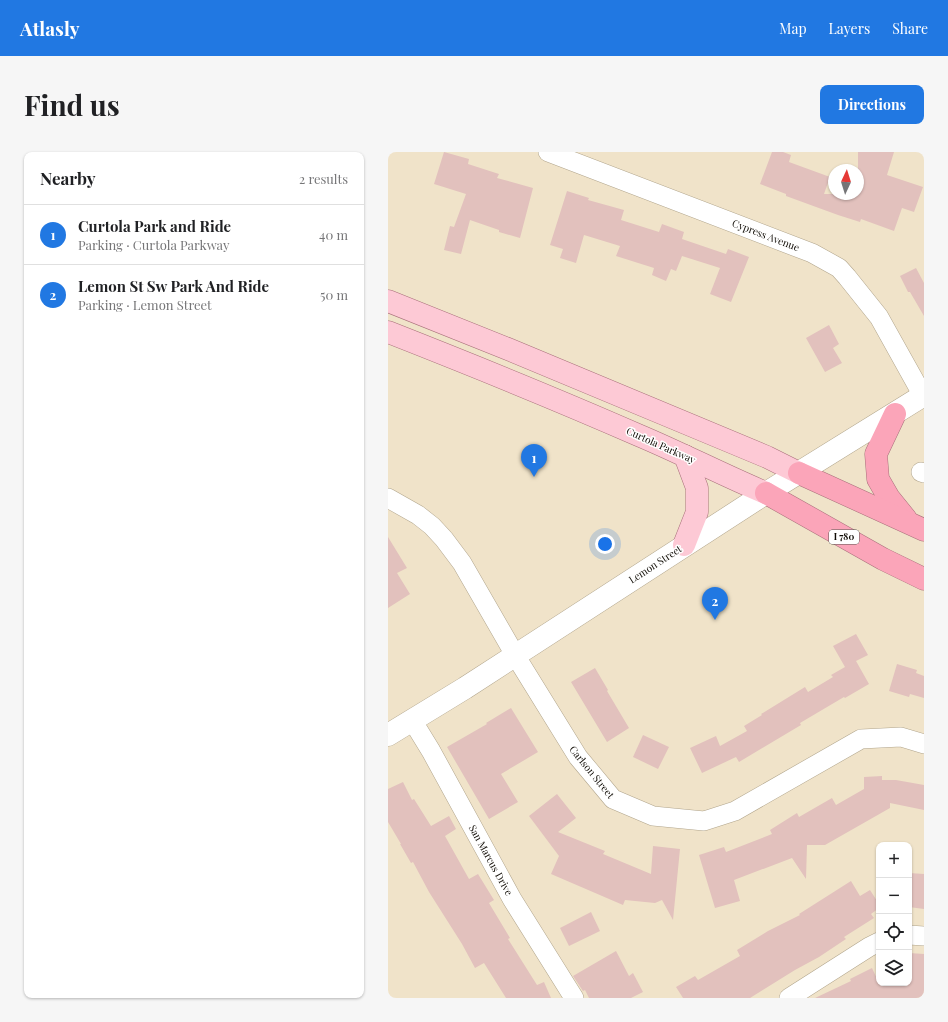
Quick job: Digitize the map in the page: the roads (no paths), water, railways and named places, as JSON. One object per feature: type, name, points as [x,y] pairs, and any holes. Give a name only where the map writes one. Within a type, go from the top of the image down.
[{"type":"highway","points":[[895,414],[876,454],[878,479],[889,498],[917,526]]},
{"type":"highway","points":[[799,473],[917,526]]},
{"type":"highway","name":"Curtola Parkway","points":[[766,493],[884,559],[924,579]]},
{"type":"main road","points":[[388,301],[501,346],[767,457],[799,473]]},
{"type":"main road","name":"Curtola Parkway","points":[[388,332],[638,435],[766,493]]},
{"type":"main road","points":[[684,545],[697,512],[697,488],[685,456]]},
{"type":"street","name":"Cypress Avenue","points":[[548,152],[812,253],[839,268],[848,277],[879,317],[924,395]]},
{"type":"street","name":"Lemon Street","points":[[388,735],[515,655],[684,545],[924,395]]},
{"type":"street","name":"Carlson Street","points":[[393,500],[418,515],[444,538],[462,563],[515,655],[578,757],[613,799],[653,816],[704,821],[735,811],[861,739],[901,737],[924,744]]},
{"type":"street","name":"San Marcus Drive","points":[[412,720],[431,751],[512,899],[574,998]]},
{"type":"street","points":[[912,935],[924,936]]},
{"type":"street","points":[[789,998],[876,944]]},
{"type":"place","name":"Curtola Park and Ride","points":[[534,477]]},
{"type":"place","name":"Lemon St Sw Park And Ride","points":[[715,620]]}]
